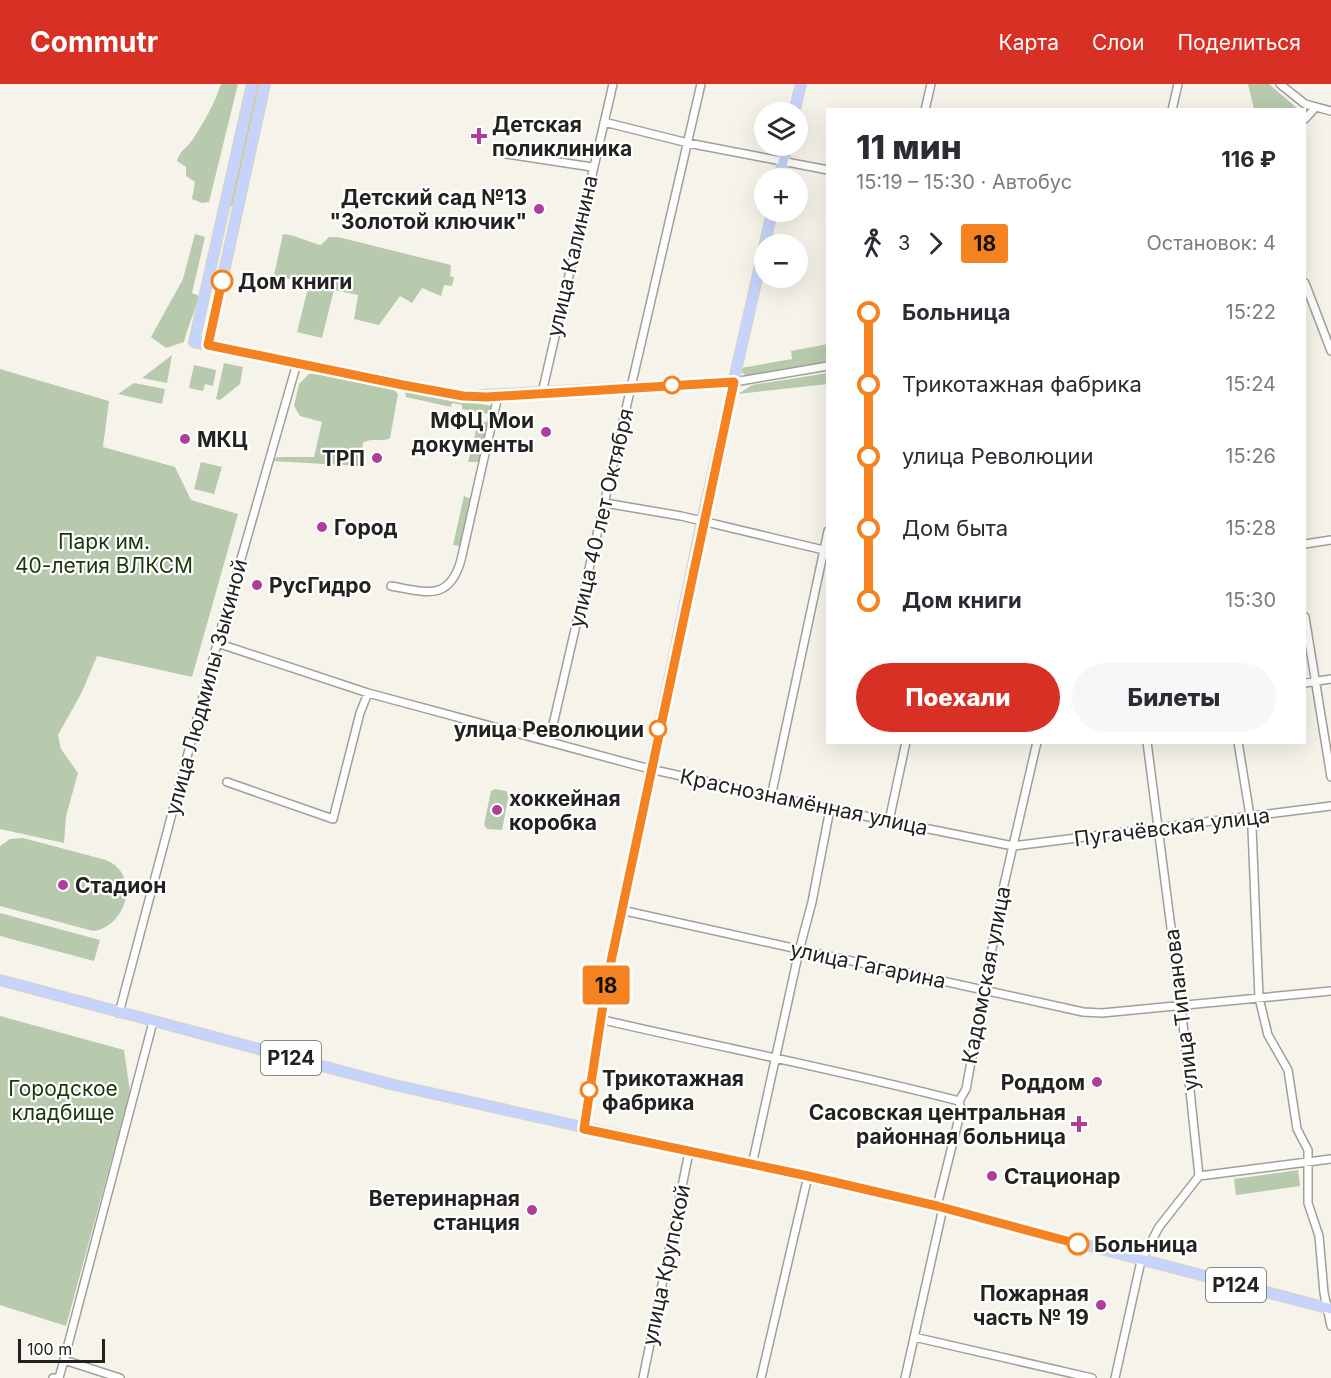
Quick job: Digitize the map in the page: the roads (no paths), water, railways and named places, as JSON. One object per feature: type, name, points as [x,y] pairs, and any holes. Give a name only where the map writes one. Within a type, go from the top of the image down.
[{"type":"main road","points":[[252,84],[195,342],[453,394],[498,396],[734,382]]},
{"type":"main road","points":[[208,345],[265,84]]},
{"type":"main road","points":[[796,102],[801,84]]},
{"type":"main road","points":[[782,168],[785,156]]},
{"type":"main road","points":[[584,1129],[599,1019],[621,910],[702,521],[770,222]]},
{"type":"main road","name":"Р124","points":[[0,980],[390,1084],[940,1207],[1329,1308]]},
{"type":"street","name":"улица Калинина","points":[[542,393],[592,167],[613,84]]},
{"type":"street","name":"улица 40 лет Октября","points":[[549,742],[700,84]]},
{"type":"street","points":[[925,108],[931,84]]},
{"type":"street","points":[[1172,108],[1178,84]]},
{"type":"street","points":[[1280,84],[1294,97],[1315,108],[1331,111]]},
{"type":"street","points":[[1306,118],[1315,108]]},
{"type":"street","points":[[604,122],[688,143],[826,170]]},
{"type":"street","points":[[506,154],[592,167]]},
{"type":"street","points":[[1306,286],[1331,351]]},
{"type":"street","name":"улица Людмилы Зыкиной","points":[[119,1013],[218,643],[297,363]]},
{"type":"street","points":[[734,382],[826,366]]},
{"type":"street","points":[[391,586],[435,591],[447,588],[453,582],[461,560],[498,396]]},
{"type":"street","points":[[605,502],[702,521],[826,550],[771,797]]},
{"type":"street","points":[[1306,544],[1331,540]]},
{"type":"street","points":[[1306,622],[1331,777]]},
{"type":"street","name":"Краснознамённая улица","points":[[218,643],[368,693],[650,769],[771,797],[1013,846]]},
{"type":"street","points":[[1306,683],[1331,679]]},
{"type":"street","points":[[227,782],[333,819],[360,713],[368,693]]},
{"type":"street","points":[[889,821],[906,744]]},
{"type":"street","name":"Кадомская улица","points":[[905,1378],[961,1110],[959,1101],[966,1089],[966,1073],[1037,744]]},
{"type":"street","name":"улица Типанова","points":[[1147,744],[1181,1005],[1199,1176]]},
{"type":"street","points":[[1238,744],[1251,817],[1259,998],[1268,1035],[1288,1070],[1297,1130],[1308,1150],[1308,1203],[1319,1236],[1331,1326]]},
{"type":"street","name":"Пугачёвская улица","points":[[1013,846],[1331,806]]},
{"type":"street","points":[[752,1165],[812,902],[830,809]]},
{"type":"street","name":"улица Гагарина","points":[[621,910],[1083,1012],[1102,1013],[1331,992]]},
{"type":"street","points":[[599,1019],[882,1081],[959,1101]]},
{"type":"street","points":[[53,1378],[59,1378],[153,1022]]},
{"type":"street","name":"улица Крупской","points":[[643,1378],[689,1152]]},
{"type":"street","points":[[1115,1378],[1142,1260],[1159,1227],[1199,1176],[1331,1159]]},
{"type":"street","points":[[761,1378],[808,1176]]},
{"type":"street","points":[[914,1337],[1092,1378]]},
{"type":"street","points":[[64,1360],[120,1378]]},
{"type":"place","name":"Детская поликлиника","points":[[479,136]]},
{"type":"place","name":"Детский сад №13 \"Золотой ключик\"","points":[[539,209]]},
{"type":"place","name":"Дом книги","points":[[222,281]]},
{"type":"place","name":"МФЦ Мои документы","points":[[546,432]]},
{"type":"place","name":"МКЦ","points":[[185,439]]},
{"type":"place","name":"ТРП","points":[[377,458]]},
{"type":"place","name":"Город","points":[[322,527]]},
{"type":"place","name":"РусГидро","points":[[257,585]]},
{"type":"place","name":"улица Революции","points":[[658,729]]},
{"type":"place","name":"хоккейная коробка","points":[[497,810]]},
{"type":"place","name":"Стадион","points":[[63,885]]},
{"type":"place","name":"Роддом","points":[[1097,1082]]},
{"type":"place","name":"Трикотажная фабрика","points":[[589,1090]]},
{"type":"place","name":"Сасовская центральная районная больница","points":[[1079,1124]]},
{"type":"place","name":"Стационар","points":[[992,1176]]},
{"type":"place","name":"Ветеринарная станция","points":[[532,1210]]},
{"type":"place","name":"Больница","points":[[1078,1244]]},
{"type":"place","name":"Пожарная часть № 19","points":[[1101,1305]]},
{"type":"park label","name":"Парк им. 40-летия ВЛКСМ","points":[[104,553]]},
{"type":"park label","name":"Городское кладбище","points":[[63,1100]]}]
